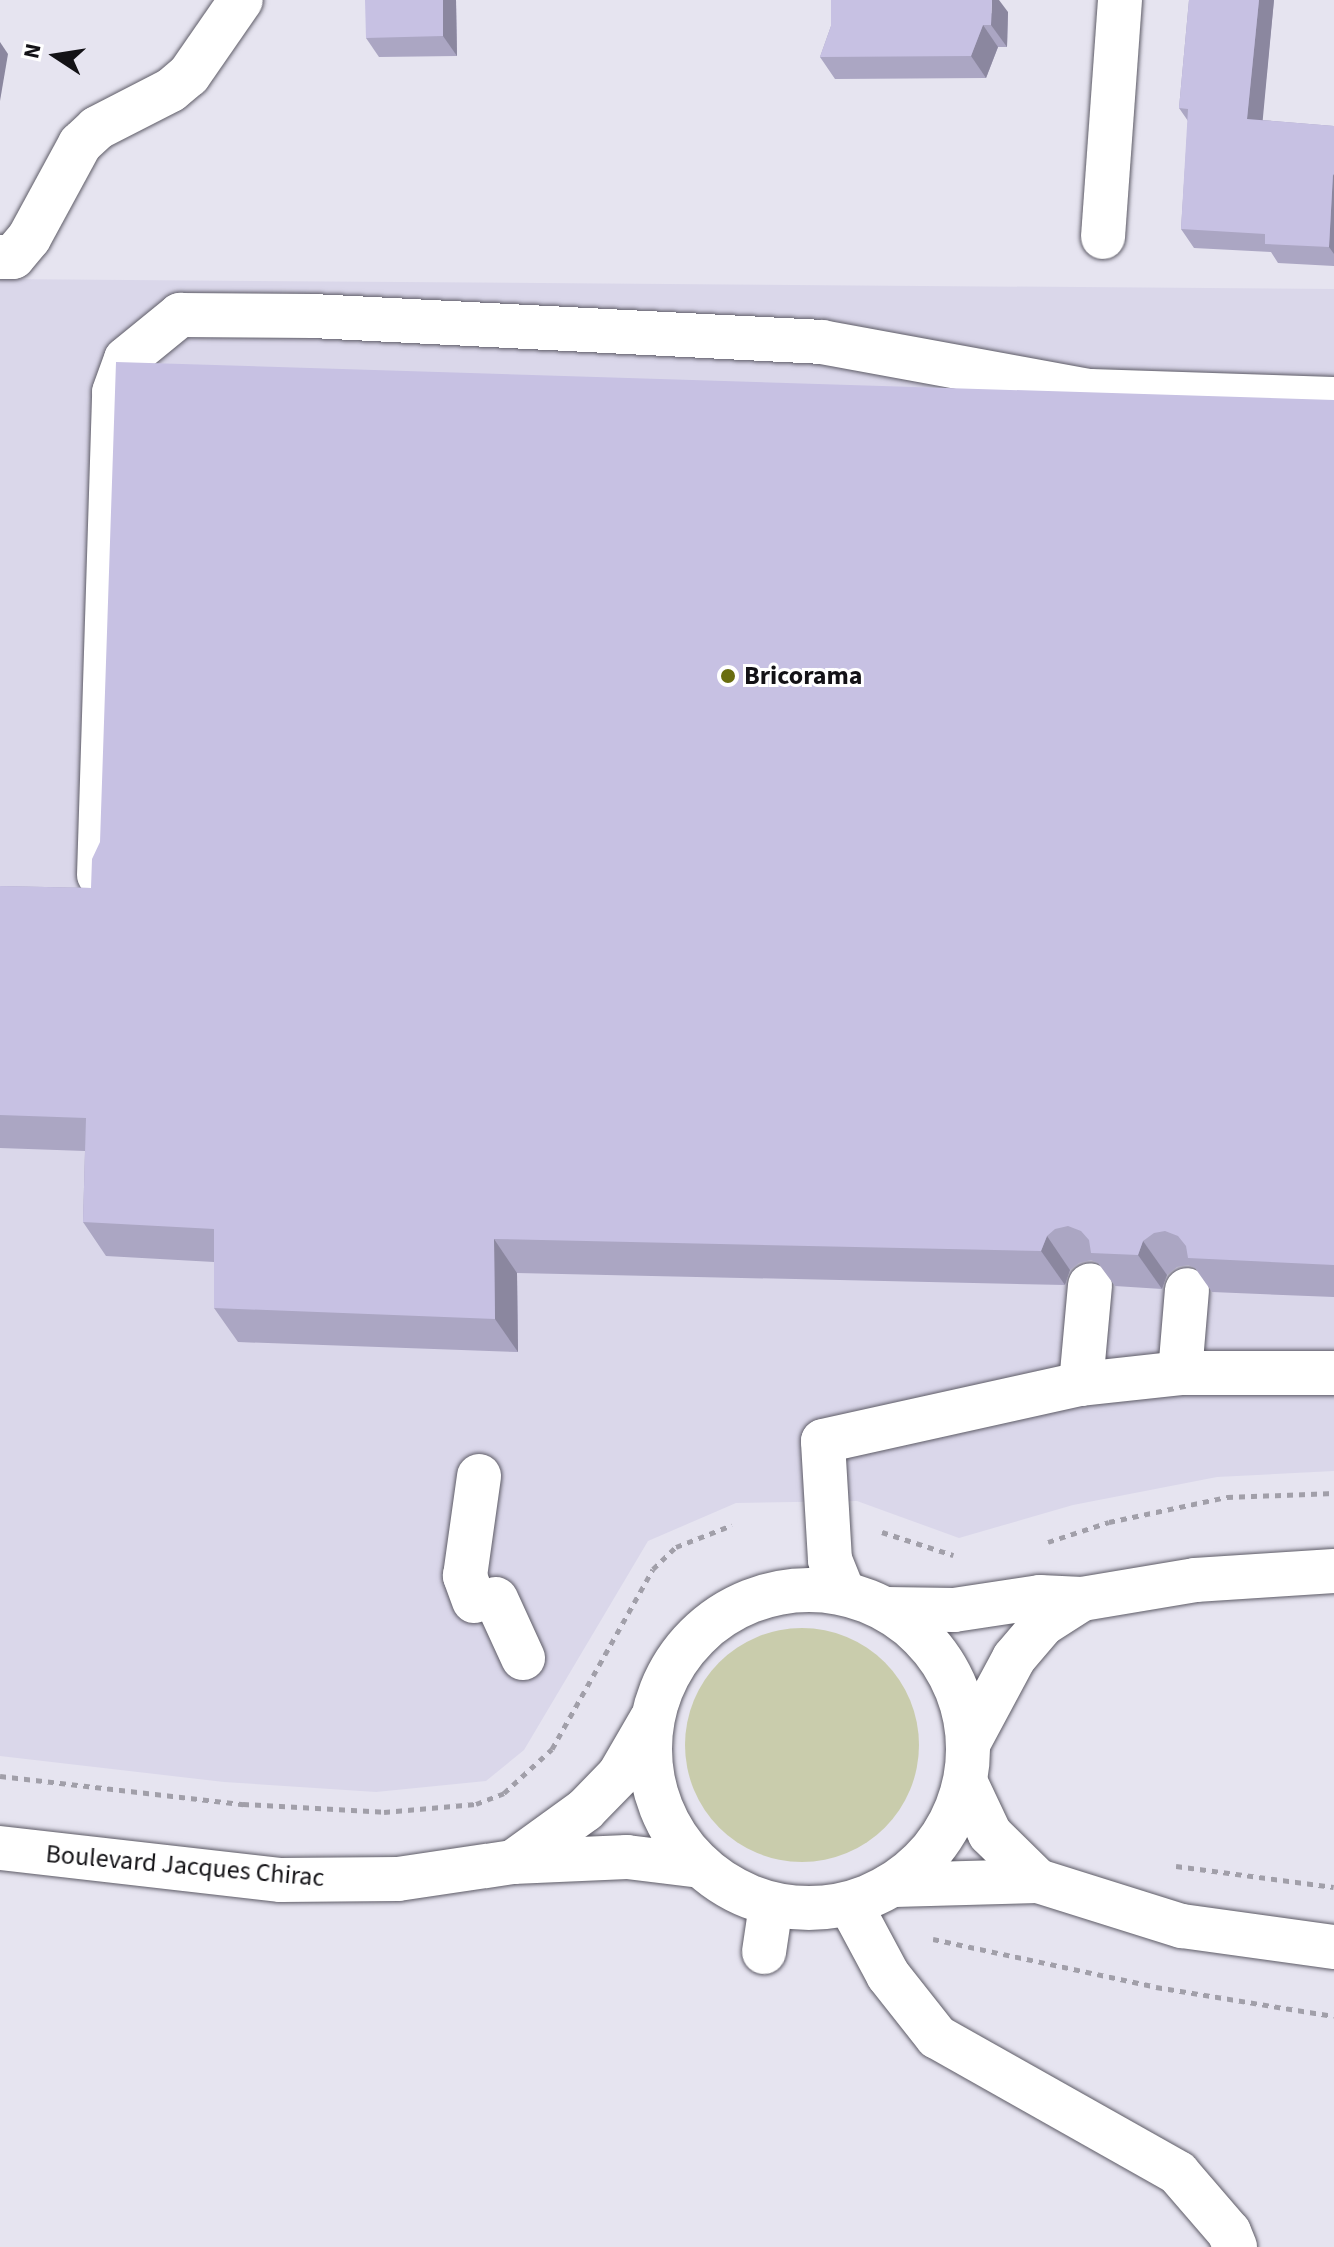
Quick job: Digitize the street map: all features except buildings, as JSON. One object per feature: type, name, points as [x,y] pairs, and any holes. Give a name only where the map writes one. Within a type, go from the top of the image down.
[{"type":"main road","points":[[0,257],[13,257],[29,238],[80,144],[97,128],[171,90],[189,75],[241,0]]},
{"type":"main road","points":[[1103,237],[1120,0]]},
{"type":"main road","points":[[99,875],[114,392],[126,359],[180,315],[313,316],[822,342],[1090,391],[1334,399]]},
{"type":"main road","points":[[1081,1384],[1090,1285]]},
{"type":"main road","points":[[1180,1373],[1187,1290]]},
{"type":"main road","points":[[843,1592],[830,1560],[823,1441],[1081,1384],[1180,1373],[1334,1373]]},
{"type":"main road","points":[[479,1476],[465,1576],[485,1600],[523,1658]]},
{"type":"main road","points":[[887,1609],[954,1610],[1040,1597],[1082,1599],[1195,1580],[1334,1571]]},
{"type":"main road","name":"Boulevard Jacques Chirac","points":[[513,1862],[585,1810],[619,1775],[653,1717],[666,1678],[683,1651],[706,1627],[732,1608],[763,1595],[796,1589],[843,1592],[887,1609],[910,1625],[939,1655],[960,1697],[968,1762],[990,1834],[1038,1881]]},
{"type":"main road","points":[[968,1762],[1014,1658],[1043,1624],[1082,1599]]},
{"type":"main road","name":"Boulevard Jacques Chirac","points":[[653,1717],[649,1757],[657,1797],[673,1835],[700,1866],[733,1890],[771,1905],[811,1909],[850,1904],[894,1885],[927,1857],[947,1832],[968,1762]]},
{"type":"main road","name":"Boulevard Jacques Chirac","points":[[0,1848],[281,1880],[398,1879],[513,1862],[627,1857],[700,1866]]},
{"type":"main road","name":"Boulevard Jacques Chirac","points":[[894,1885],[1038,1881],[1182,1926],[1334,1947]]},
{"type":"main road","points":[[850,1904],[888,1975],[937,2037],[1178,2173],[1229,2232],[1235,2247]]},
{"type":"main road","points":[[764,1952],[771,1905]]},
{"type":"path","points":[[1034,1547],[1109,1522],[1227,1497],[1334,1493]]},
{"type":"path","points":[[0,1776],[243,1804],[368,1811],[476,1804],[504,1793],[552,1749],[653,1569],[676,1547],[732,1525]]},
{"type":"path","points":[[876,1530],[958,1557]]},
{"type":"path","points":[[1168,1865],[1334,1887]]},
{"type":"path","points":[[894,1885],[907,1934],[1156,1987],[1334,2016]]},
{"type":"shaded area","name":"Bricorama","points":[[0,279],[1334,289],[1334,1471],[1217,1477],[1073,1505],[959,1538],[857,1501],[736,1503],[648,1541],[524,1750],[486,1781],[376,1792],[224,1782],[0,1756]]},
{"type":"green space","points":[[802,1628],[825,1630],[847,1637],[885,1662],[910,1700],[917,1722],[917,1768],[910,1790],[885,1828],[847,1853],[825,1860],[802,1862],[779,1860],[757,1853],[719,1828],[694,1790],[687,1768],[685,1745],[687,1722],[694,1700],[719,1662],[757,1637],[779,1630]]},
{"type":"place","name":"Bricorama","points":[[728,676]]}]
